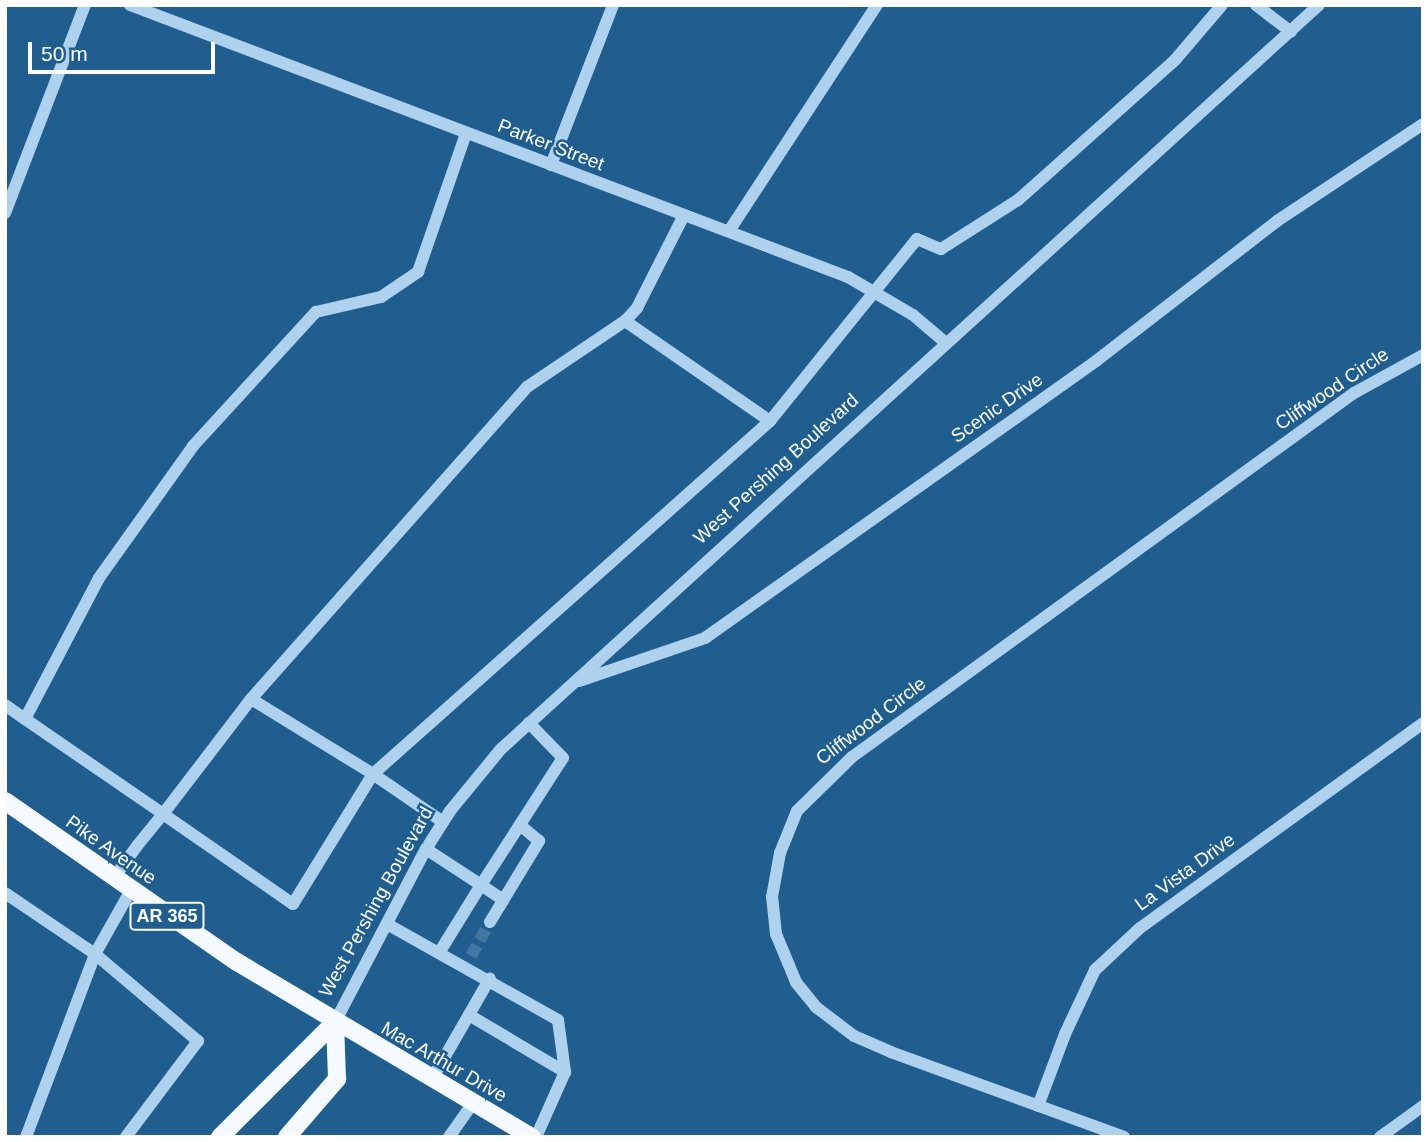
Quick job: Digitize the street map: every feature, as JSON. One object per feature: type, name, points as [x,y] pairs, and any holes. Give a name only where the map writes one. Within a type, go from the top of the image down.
[{"type":"main road","name":"Pike Avenue","points":[[5,802],[131,890],[335,1022]]},
{"type":"main road","name":"Mac Arthur Drive","points":[[335,1022],[534,1137]]},
{"type":"main road","name":"West Pershing Boulevard","points":[[220,1137],[335,1022]]},
{"type":"main road","name":"West Pershing Boulevard","points":[[287,1137],[337,1079],[335,1022]]},
{"type":"street","points":[[5,213],[85,5]]},
{"type":"street","name":"Parker Street","points":[[130,5],[848,277],[876,293],[946,343]]},
{"type":"street","points":[[551,165],[613,5]]},
{"type":"street","points":[[729,231],[877,5]]},
{"type":"street","points":[[5,705],[293,904],[373,774],[770,421],[917,239],[941,249],[1018,200],[1175,60],[1222,5]]},
{"type":"street","points":[[1256,5],[1291,32]]},
{"type":"street","name":"West Pershing Boulevard","points":[[335,1022],[426,849],[443,822],[479,774],[528,723],[1319,5]]},
{"type":"street","name":"Scenic Drive","points":[[572,683],[705,638],[1096,361],[1277,221],[1423,124]]},
{"type":"street","points":[[25,719],[99,578],[193,446],[316,312],[381,297],[418,272],[466,133]]},
{"type":"street","points":[[114,878],[251,699],[527,387],[625,321],[637,308],[684,215]]},
{"type":"street","points":[[625,321],[770,421]]},
{"type":"street","name":"Cliffwood Circle","points":[[1124,1137],[853,1036],[816,1007],[796,982],[784,956],[772,897],[780,853],[797,811],[820,783],[874,740],[1354,393],[1423,355]]},
{"type":"street","points":[[251,699],[373,774],[443,822]]},
{"type":"street","points":[[439,953],[563,758],[528,723]]},
{"type":"street","name":"La Vista Drive","points":[[1038,1107],[1065,1034],[1095,970],[1140,928],[1423,723]]},
{"type":"street","points":[[490,922],[539,841],[520,825]]},
{"type":"street","points":[[426,849],[503,900]]},
{"type":"street","points":[[26,1137],[94,954],[131,890]]},
{"type":"street","points":[[5,893],[94,954],[198,1041],[126,1137]]},
{"type":"street","points":[[387,924],[439,953],[468,961],[489,978],[558,1020],[565,1072],[534,1137]]},
{"type":"street","points":[[432,1080],[489,978]]},
{"type":"street","points":[[469,1016],[565,1072]]},
{"type":"street","points":[[449,1137],[473,1103]]},
{"type":"street","points":[[1380,1137],[1423,1106]]},
{"type":"tunnel","points":[[471,956],[490,922]]}]
